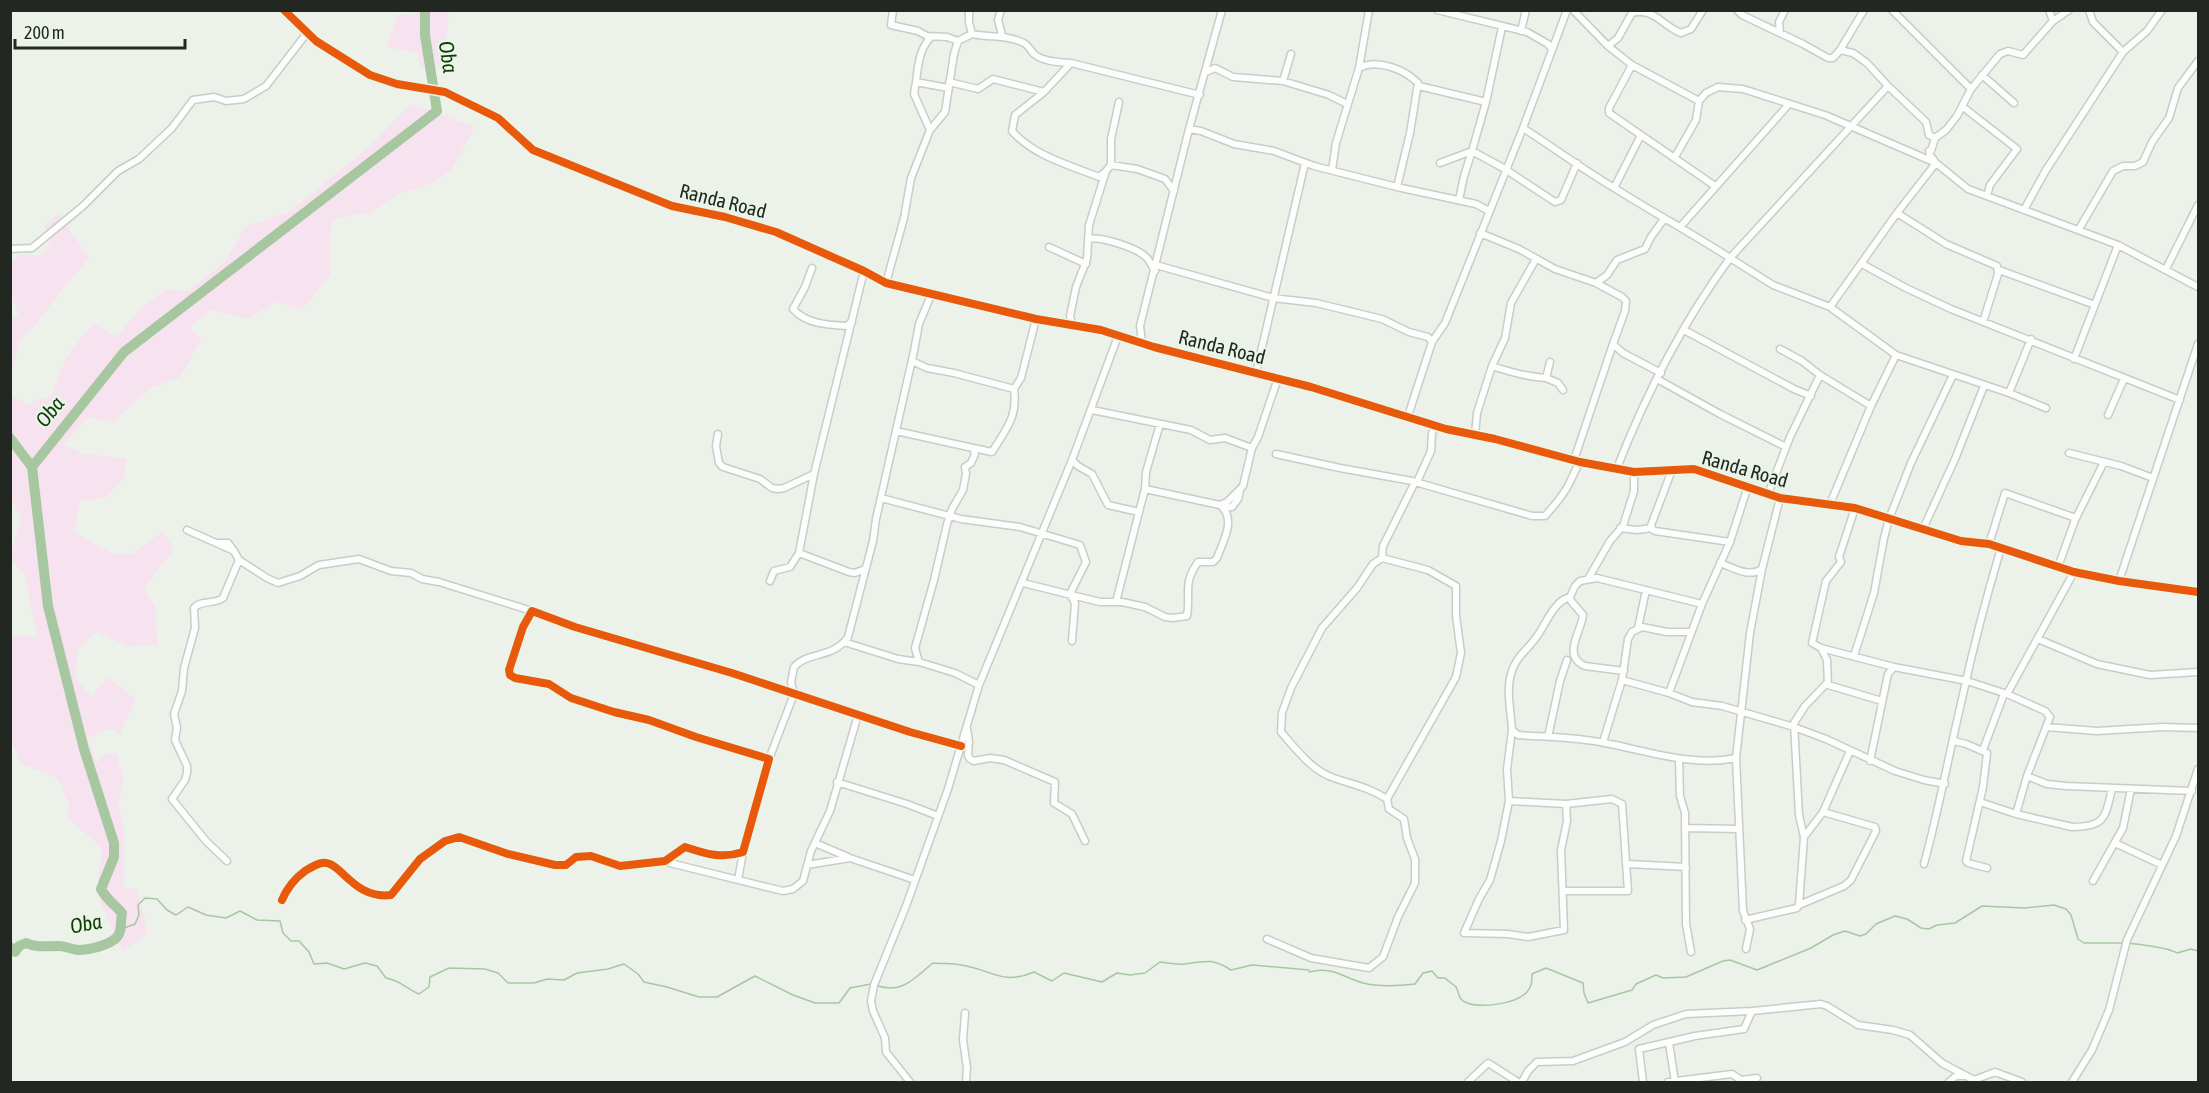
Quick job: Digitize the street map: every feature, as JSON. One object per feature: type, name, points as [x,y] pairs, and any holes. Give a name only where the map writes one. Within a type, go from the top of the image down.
[{"type":"street","name":"Randa Road","points":[[284,10],[307,33],[370,75],[397,84],[445,92],[474,108],[491,114],[533,150],[672,206],[725,217],[776,232],[864,270],[886,283],[931,295],[1072,324],[1278,378],[1461,433],[1577,461],[1634,472],[1694,469],[1704,471],[1780,498],[1855,508],[1970,543],[1989,544],[2074,572],[2199,592]]},
{"type":"street","points":[[893,10],[891,25],[918,31],[931,37],[948,37],[958,41],[972,34],[1002,35],[1027,44],[1034,54],[1050,62],[1071,63],[1200,94]]},
{"type":"street","points":[[969,10],[972,34]]},
{"type":"street","points":[[1001,10],[998,20],[1002,35]]},
{"type":"street","points":[[1142,343],[1140,326],[1222,10]]},
{"type":"street","points":[[1332,170],[1336,143],[1359,68],[1369,10]]},
{"type":"street","points":[[1437,10],[1521,31],[1548,44],[1551,48]]},
{"type":"street","points":[[1521,31],[1526,10]]},
{"type":"street","points":[[1408,416],[1432,342],[1445,323],[1523,128],[1567,10]]},
{"type":"street","points":[[1573,10],[1608,46],[1632,64],[1699,101]]},
{"type":"street","points":[[1608,46],[1618,38],[1632,13],[1645,11],[1652,13],[1669,27],[1682,33],[1691,28],[1703,10]]},
{"type":"street","points":[[1737,10],[1742,15],[1828,58],[1833,58],[1840,50],[1864,10]]},
{"type":"street","points":[[1780,33],[1779,22],[1785,10]]},
{"type":"street","points":[[1892,10],[1971,89]]},
{"type":"street","points":[[2049,10],[2053,21]]},
{"type":"street","points":[[2069,10],[2053,21],[2023,55],[2003,52],[1971,89],[1963,107],[1949,126],[1935,138],[1931,151],[1929,151],[1930,155],[1936,163],[1968,189],[2118,245],[2199,287]]},
{"type":"street","points":[[2089,10],[2093,22],[2123,52]]},
{"type":"street","points":[[2024,210],[2046,170],[2123,52],[2147,31],[2162,10]]},
{"type":"street","points":[[1459,200],[1486,102],[1502,27]]},
{"type":"street","points":[[10,249],[32,248],[83,206],[118,171],[139,159],[172,128],[193,100],[214,97],[226,101],[244,99],[266,86],[307,33]]},
{"type":"street","points":[[930,130],[914,94],[919,59],[925,43],[931,37]]},
{"type":"street","points":[[886,283],[904,219],[911,178],[930,130],[945,112],[948,85],[958,41]]},
{"type":"street","points":[[1840,50],[1853,53],[1867,63],[1926,122],[1929,135],[1935,138]]},
{"type":"street","points":[[1283,81],[1291,54]]},
{"type":"street","points":[[2079,229],[2113,171],[2117,167],[2139,165],[2143,162],[2152,142],[2169,118],[2178,88],[2199,61]]},
{"type":"street","points":[[1071,63],[1044,92],[1015,115],[1012,131],[1020,140],[1042,154],[1099,177],[1111,165],[1111,139],[1119,102]]},
{"type":"street","points":[[1632,64],[1608,111],[1715,186]]},
{"type":"street","points":[[1359,68],[1364,65],[1396,66],[1417,81],[1419,86],[1397,187]]},
{"type":"street","points":[[1206,72],[1215,68],[1233,77],[1283,81],[1329,95],[1347,104]]},
{"type":"street","points":[[1982,75],[2014,103]]},
{"type":"street","points":[[916,82],[978,89],[993,79],[1044,92]]},
{"type":"street","points":[[1419,86],[1486,102]]},
{"type":"street","points":[[1617,468],[1632,429],[1659,376],[1684,330],[1730,258],[1888,86]]},
{"type":"street","points":[[1675,157],[1696,120],[1699,101],[1712,88],[1729,87],[1743,89],[1852,126],[1936,163]]},
{"type":"street","points":[[1681,226],[1789,104]]},
{"type":"street","points":[[1963,107],[2017,149],[1990,185],[1987,196]]},
{"type":"street","points":[[1523,128],[1614,188],[1664,219],[1681,226],[1773,285],[1830,307],[1896,355],[2009,393],[2046,408]]},
{"type":"street","points":[[1190,129],[1234,144],[1274,151],[1305,163],[1397,187],[1476,204],[1489,211]]},
{"type":"street","points":[[1614,188],[1641,135]]},
{"type":"street","points":[[1440,163],[1472,151]]},
{"type":"street","points":[[1472,151],[1555,202],[1558,202],[1577,163]]},
{"type":"street","points":[[1256,373],[1305,163]]},
{"type":"street","points":[[1830,307],[1936,163]]},
{"type":"street","points":[[1111,165],[1137,169],[1165,179],[1174,191]]},
{"type":"street","points":[[1072,324],[1070,316],[1076,287],[1086,264],[1089,225],[1106,171]]},
{"type":"street","points":[[2166,269],[2199,205]]},
{"type":"street","points":[[1897,213],[1946,244],[1997,267],[1999,270],[2095,305]]},
{"type":"street","points":[[1596,283],[1607,275],[1617,260],[1645,249],[1664,219]]},
{"type":"street","points":[[1276,454],[1416,482],[1532,516],[1545,516],[1556,505],[1569,485],[1626,301],[1596,283],[1555,269],[1519,249],[1480,233]]},
{"type":"street","points":[[1088,239],[1101,238],[1140,252],[1155,268],[1273,298],[1316,303],[1382,319],[1408,332],[1428,337],[1432,342]]},
{"type":"street","points":[[2074,359],[2118,245]]},
{"type":"street","points":[[1049,247],[1086,264]]},
{"type":"street","points":[[1475,435],[1477,413],[1492,366],[1505,338],[1512,303],[1536,259]]},
{"type":"street","points":[[1862,264],[1906,288],[1983,322],[2031,339],[2074,359],[2180,400]]},
{"type":"street","points":[[812,268],[793,309],[799,316],[823,324],[847,326],[853,321]]},
{"type":"street","points":[[770,581],[774,571],[790,567],[799,553],[814,474],[827,429],[844,348],[853,321],[864,270]]},
{"type":"street","points":[[1983,322],[1999,270]]},
{"type":"street","points":[[738,880],[743,852],[769,759],[795,694],[791,682],[794,667],[799,662],[827,654],[844,642],[850,632],[917,332],[931,295]]},
{"type":"street","points":[[896,431],[992,452],[1014,414],[1016,405],[1014,389],[1021,378],[1036,318]]},
{"type":"street","points":[[1684,330],[1811,396]]},
{"type":"street","points":[[910,1083],[886,1052],[885,1038],[873,1011],[874,985],[938,816],[979,685],[1023,583],[1092,410],[1118,336]]},
{"type":"street","points":[[2009,393],[2031,339]]},
{"type":"street","points":[[1613,344],[1623,353],[1720,414],[1786,447]]},
{"type":"street","points":[[2119,581],[2199,344]]},
{"type":"street","points":[[1780,349],[1872,406]]},
{"type":"street","points":[[1830,504],[1896,355]]},
{"type":"street","points":[[912,361],[927,368],[1014,389]]},
{"type":"street","points":[[1546,378],[1550,363]]},
{"type":"street","points":[[1492,366],[1531,377],[1546,378],[1558,383],[1563,390]]},
{"type":"street","points":[[1768,494],[1786,447],[1820,375]]},
{"type":"street","points":[[1854,656],[1875,593],[1889,519],[1911,463],[1953,375]]},
{"type":"street","points":[[1221,507],[1245,482],[1252,448],[1278,378]]},
{"type":"street","points":[[2108,414],[2124,379]]},
{"type":"street","points":[[1923,529],[1984,386]]},
{"type":"street","points":[[1092,410],[1191,430],[1210,440],[1224,438],[1252,448]]},
{"type":"street","points":[[1116,602],[1145,489],[1146,472],[1160,424]]},
{"type":"street","points":[[1382,558],[1383,546],[1431,451],[1432,433],[1436,425]]},
{"type":"street","points":[[718,434],[716,446],[719,463],[723,467],[760,479],[772,488],[784,488],[814,474]]},
{"type":"street","points":[[919,662],[915,648],[950,515],[963,490],[965,467],[975,454],[973,448]]},
{"type":"street","points":[[2069,453],[2127,468],[2153,478]]},
{"type":"street","points":[[1072,460],[1092,474],[1108,505],[1139,513]]},
{"type":"street","points":[[2058,567],[2075,520],[2104,462]]},
{"type":"street","points":[[1652,528],[1672,470]]},
{"type":"street","points":[[1588,579],[1623,526],[1634,491],[1634,472]]},
{"type":"street","points":[[1669,693],[1690,632],[1730,542],[1748,486]]},
{"type":"street","points":[[1145,489],[1221,507]]},
{"type":"street","points":[[1989,544],[2005,493],[2075,520]]},
{"type":"street","points":[[881,498],[961,519],[1020,527],[1080,545],[1086,566],[1070,594]]},
{"type":"street","points":[[1746,949],[1750,934],[1743,911],[1736,758],[1750,633],[1762,568],[1780,498]]},
{"type":"street","points":[[1023,583],[1100,602],[1145,607],[1165,617],[1187,616],[1187,586],[1190,573],[1201,561],[1213,562],[1228,531],[1229,526],[1221,507]]},
{"type":"street","points":[[1855,508],[1839,557],[1841,562],[1826,581],[1811,639],[1812,643],[1821,648],[1894,667],[1967,681],[2006,694],[2048,713],[2050,717],[2027,776],[2016,814]]},
{"type":"street","points":[[1620,528],[1637,530],[1652,528],[1654,531],[1730,542]]},
{"type":"street","points":[[187,530],[216,543],[228,543],[239,560],[278,583],[300,576],[319,565],[359,558],[391,571],[411,573],[422,579],[440,582],[574,627],[732,673],[961,747]]},
{"type":"street","points":[[1924,864],[1984,603],[2001,548]]},
{"type":"street","points":[[799,553],[849,572],[855,573],[865,569]]},
{"type":"street","points":[[1267,939],[1311,958],[1370,968],[1383,957],[1414,883],[1414,859],[1404,819],[1389,809],[1387,799],[1456,676],[1461,653],[1456,616],[1456,586],[1428,570],[1382,558],[1373,564],[1357,588],[1322,628],[1290,688],[1282,713],[1281,732],[1318,770],[1334,778],[1365,786],[1387,799]]},
{"type":"street","points":[[227,861],[206,842],[172,799],[185,780],[187,772],[187,766],[175,740],[177,728],[174,714],[182,691],[184,668],[195,628],[195,608],[201,602],[218,601],[224,598],[239,560]]},
{"type":"street","points":[[1720,563],[1745,573],[1758,572],[1762,568]]},
{"type":"street","points":[[1983,750],[2006,694],[2074,572]]},
{"type":"street","points":[[1624,671],[1585,666],[1576,659],[1574,638],[1583,615],[1571,602],[1570,597],[1575,586],[1588,579],[1597,578],[1702,604]]},
{"type":"street","points":[[1603,742],[1622,680],[1628,639],[1638,628],[1646,590]]},
{"type":"street","points":[[1070,594],[1075,603],[1072,641]]},
{"type":"street","points":[[1566,804],[1567,821],[1562,850],[1564,930],[1528,938],[1508,934],[1464,933],[1490,880],[1501,842],[1509,801],[1507,769],[1512,730],[1510,676],[1514,664],[1526,647],[1534,641],[1546,621],[1564,599],[1570,597]]},
{"type":"street","points":[[532,611],[523,627],[509,670],[510,675],[549,684],[571,698],[606,710],[649,720],[769,759]]},
{"type":"street","points":[[1638,628],[1690,632]]},
{"type":"street","points":[[2038,639],[2097,664],[2150,675],[2199,672]]},
{"type":"street","points":[[844,642],[898,659],[919,662],[955,673],[979,685]]},
{"type":"street","points":[[1799,905],[1804,837],[1799,815],[1794,723],[1805,706],[1827,683],[1827,660],[1821,648]]},
{"type":"street","points":[[1548,737],[1567,660]]},
{"type":"street","points":[[1870,761],[1888,674],[1894,667]]},
{"type":"street","points":[[1622,680],[1692,702],[1722,706],[1794,727],[1826,739],[1870,761],[1924,780],[1944,784]]},
{"type":"street","points":[[1827,683],[1831,687],[1882,701]]},
{"type":"street","points":[[282,900],[286,890],[298,876],[324,862],[334,864],[356,887],[372,895],[391,896],[420,859],[445,841],[459,837],[508,854],[555,866],[566,865],[576,857],[591,856],[621,866],[665,861],[783,891],[793,889],[803,881],[815,843],[830,811],[858,715]]},
{"type":"street","points":[[2046,727],[2097,731],[2163,727],[2199,728]]},
{"type":"street","points":[[966,729],[970,759],[974,761],[990,758],[1004,760],[1055,782],[1054,803],[1072,814],[1085,841]]},
{"type":"street","points":[[1512,730],[1518,735],[1603,742],[1679,759],[1720,761],[1736,758]]},
{"type":"street","points":[[1954,741],[1987,753],[1980,801],[1966,861],[1987,868]]},
{"type":"street","points":[[1804,837],[1822,812],[1850,751]]},
{"type":"street","points":[[1679,759],[1680,796],[1685,813],[1686,924],[1691,952]]},
{"type":"street","points":[[2072,1083],[2096,1041],[2109,1010],[2127,940],[2176,836],[2199,769]]},
{"type":"street","points":[[2027,776],[2047,784],[2112,789],[2192,791]]},
{"type":"street","points":[[837,782],[938,816]]},
{"type":"street","points":[[1980,801],[2016,814],[2072,827],[2096,825],[2105,816],[2112,789]]},
{"type":"street","points":[[2093,881],[2123,828],[2131,789]]},
{"type":"street","points":[[1509,801],[1566,804],[1612,799],[1622,804],[1628,864],[1628,891],[1564,891]]},
{"type":"street","points":[[1745,920],[1797,908],[1799,905],[1844,886],[1851,880],[1876,831],[1875,827],[1822,812]]},
{"type":"street","points":[[1685,828],[1739,829]]},
{"type":"street","points":[[815,843],[850,858],[915,880]]},
{"type":"street","points":[[2115,843],[2162,866]]},
{"type":"street","points":[[665,861],[685,848],[718,856],[730,856],[743,852]]},
{"type":"street","points":[[807,865],[850,858]]},
{"type":"street","points":[[1628,864],[1686,867]]},
{"type":"street","points":[[1522,1083],[1528,1071],[1537,1062],[1573,1061],[1625,1042],[1653,1025],[1686,1014],[1752,1011],[1786,1006],[1827,1006],[1858,1025],[1910,1035],[1942,1063],[1974,1080],[1999,1072],[2022,1083]]},
{"type":"street","points":[[1643,1083],[1639,1049],[1695,1036],[1744,1029],[1752,1011]]},
{"type":"street","points":[[965,1013],[963,1040],[967,1068],[966,1083]]},
{"type":"street","points":[[1669,1043],[1673,1082],[1732,1074],[1741,1080],[1757,1078]]},
{"type":"street","points":[[1468,1083],[1488,1063],[1518,1083]]},
{"type":"street","points":[[1949,1083],[1956,1076],[1968,1076]]},
{"type":"shaded area","points":[[415,11],[449,11],[444,65],[419,69],[420,54],[387,47],[398,15],[415,15]]},
{"type":"shaded area","points":[[411,104],[475,127],[452,169],[432,183],[396,195],[371,212],[333,219],[329,237],[330,275],[302,310],[277,302],[246,319],[211,309],[190,328],[202,339],[180,377],[149,389],[113,422],[88,417],[64,445],[85,454],[126,458],[125,477],[104,498],[80,501],[74,532],[112,553],[132,554],[163,531],[174,549],[144,588],[155,607],[158,645],[127,646],[96,632],[78,649],[76,677],[91,698],[107,677],[136,699],[120,734],[111,729],[87,738],[97,764],[101,755],[116,753],[124,782],[118,802],[124,829],[124,888],[137,889],[148,933],[123,952],[100,902],[98,876],[102,853],[98,844],[66,817],[70,806],[57,778],[22,764],[11,743],[11,635],[37,637],[25,576],[11,559],[21,520],[11,498],[11,396],[27,404],[51,395],[66,358],[93,323],[116,337],[143,306],[166,290],[188,291],[225,262],[245,227],[291,211],[371,145]]},
{"type":"shaded area","points":[[58,213],[89,258],[35,326],[21,339],[13,368],[11,368],[10,319],[19,315],[11,295],[11,263],[18,255],[41,255],[51,241],[44,227]]},
{"type":"waterway","name":"Oba","points":[[10,947],[15,952],[19,946],[26,943],[78,950],[97,947],[118,937],[122,913],[101,889],[114,857],[114,843],[84,749],[48,606],[32,467],[124,352],[437,111],[425,35],[425,10]]},
{"type":"waterway","points":[[10,438],[32,467]]},
{"type":"waterway","points":[[121,929],[135,924],[139,915],[138,905],[145,898],[157,899],[167,910],[176,915],[188,907],[206,915],[226,918],[240,911],[257,920],[280,921],[283,933],[291,941],[299,941],[309,952],[314,964],[327,963],[344,969],[365,963],[377,966],[386,978],[395,980],[419,994],[429,987],[430,977],[449,968],[485,969],[498,973],[508,983],[534,983],[547,979],[564,980],[577,973],[608,969],[624,964],[638,974],[644,982],[699,997],[717,997],[755,976],[815,1003],[839,1003],[850,988],[871,984]]},
{"type":"waterway","points":[[1309,972],[1331,971],[1363,983],[1389,986],[1415,984],[1423,973],[1432,971],[1438,978],[1445,978],[1456,987],[1465,1002],[1488,1005],[1515,1000],[1522,996],[1530,988],[1532,974],[1546,968],[1583,983],[1588,1003],[1632,990],[1636,984],[1656,975],[1663,978],[1686,977],[1723,961],[1730,960],[1757,970],[1845,931],[1860,936],[1866,934],[1876,924],[1895,916],[1907,919],[1921,928],[1929,929],[1937,925],[1955,923],[1982,906],[2025,908],[2054,905],[2066,909],[2071,915],[2078,939],[2084,943],[2122,943]]},
{"type":"waterway","points":[[2127,943],[2177,953],[2191,949],[2198,951]]},
{"type":"waterway","points":[[875,985],[884,988],[900,987],[913,980],[933,963],[971,967],[1005,977],[1023,976],[1034,972],[1052,981],[1064,973],[1102,982],[1117,973],[1130,975],[1145,973],[1160,962],[1182,964],[1209,961],[1231,970],[1252,965],[1309,970]]},
{"type":"cycle path","points":[[284,10],[316,41],[370,75],[397,84],[445,92],[498,118],[533,150],[672,206],[725,217],[776,232],[886,283],[1036,319],[1101,330],[1154,347],[1311,387],[1446,429],[1495,439],[1580,462],[1634,472],[1694,469],[1780,498],[1855,508],[1961,541],[1989,544],[2074,572],[2198,592]]},
{"type":"cycle path","points":[[282,900],[297,877],[311,867],[322,863],[335,867],[367,892],[391,895],[420,859],[445,841],[459,837],[508,854],[555,865],[566,865],[576,857],[591,856],[620,866],[665,861],[685,847],[714,855],[743,852],[769,759],[649,720],[614,712],[571,698],[549,684],[510,675],[509,670],[523,627],[532,611],[575,627],[732,673],[910,732],[961,746]]}]
